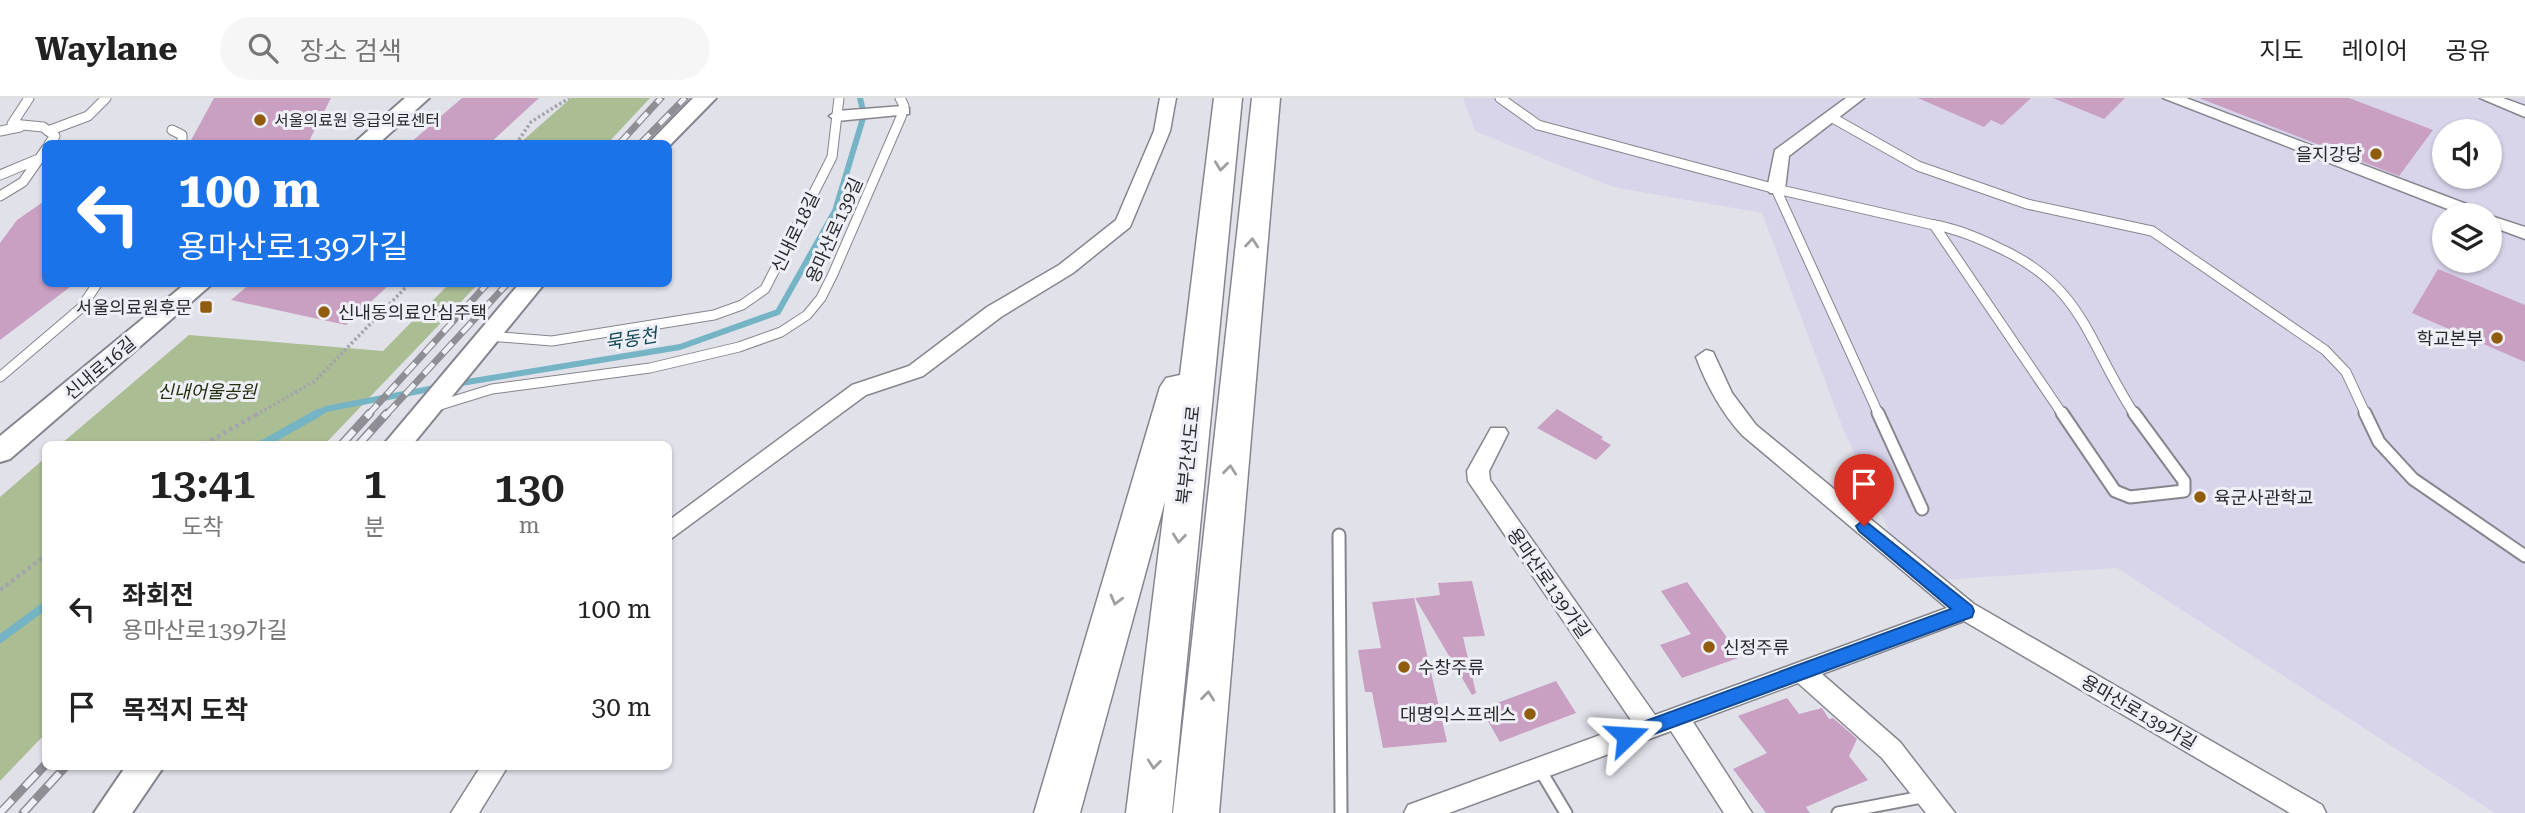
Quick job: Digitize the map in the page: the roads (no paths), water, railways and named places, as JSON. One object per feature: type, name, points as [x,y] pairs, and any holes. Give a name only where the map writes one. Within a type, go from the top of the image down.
[{"type":"highway","name":"북부간선도로","points":[[1149,813],[1228,98]]},
{"type":"highway","points":[[1196,813],[1266,98]]},
{"type":"highway","points":[[1057,813],[1140,514],[1205,299]]},
{"type":"highway","points":[[1201,761],[1213,813]]},
{"type":"street","points":[[369,140],[418,98]]},
{"type":"street","points":[[663,140],[705,98]]},
{"type":"street","points":[[672,530],[859,390],[916,371],[994,312],[1066,269],[1124,223],[1162,131],[1168,98]]},
{"type":"street","points":[[1776,189],[1781,155],[1856,98]]},
{"type":"street","points":[[2171,98],[2447,203]]},
{"type":"street","points":[[2488,98],[2525,111]]},
{"type":"street","points":[[837,116],[902,105]]},
{"type":"street","points":[[2502,224],[2525,233]]},
{"type":"street","name":"신내로16길","points":[[0,452],[196,287]]},
{"type":"street","points":[[400,441],[486,335],[529,287]]},
{"type":"street","name":"용마산로139가길","points":[[1706,357],[1717,387],[1735,415],[1749,430],[1966,611],[2313,813]]},
{"type":"street","name":"용마산로139가길","points":[[1498,433],[1478,471],[1479,481],[1650,728]]},
{"type":"street","points":[[1417,813],[1966,611]]},
{"type":"street","points":[[1802,672],[1891,750],[1936,804]]},
{"type":"street","points":[[1676,718],[1739,813]]},
{"type":"street","points":[[111,813],[144,770]]},
{"type":"street","points":[[464,813],[493,770]]},
{"type":"lane","points":[[29,98],[12,124],[48,131],[55,136],[52,140]]},
{"type":"lane","points":[[48,131],[88,117],[106,98]]},
{"type":"lane","name":"신내로18길","points":[[486,335],[536,342],[552,341],[714,315],[742,305],[771,283],[832,157],[839,98]]},
{"type":"lane","points":[[1500,98],[1538,125],[1776,189],[1934,225],[1991,244],[2044,274],[2063,291],[2131,410],[2184,481],[2186,486],[2183,491],[2130,497],[2115,491],[1934,225]]},
{"type":"lane","name":"용마산로139길","points":[[424,412],[492,389],[650,368],[693,359],[764,339],[796,324],[821,298],[902,105]]},
{"type":"lane","points":[[1831,117],[1918,166],[2027,204],[2124,222],[2152,231],[2325,350],[2346,372],[2379,442],[2413,480],[2525,556]]},
{"type":"lane","points":[[0,131],[27,126]]},
{"type":"lane","points":[[172,130],[182,135],[182,140]]},
{"type":"lane","points":[[0,175],[29,165],[42,153]]},
{"type":"lane","points":[[0,196],[23,182],[42,154]]},
{"type":"lane","points":[[1776,189],[1922,509]]},
{"type":"lane","points":[[0,377],[81,308],[95,287]]},
{"type":"lane","points":[[1339,535],[1341,813]]},
{"type":"lane","points":[[1539,768],[1566,813]]},
{"type":"lane","points":[[1838,813],[1936,804]]},
{"type":"waterway","name":"묵동천","points":[[455,384],[680,347],[778,312],[835,211],[864,115],[860,98]]},
{"type":"waterway","name":"묵동천","points":[[315,415],[326,409],[440,387]]},
{"type":"waterway","name":"묵동천","points":[[268,441],[318,413]]},
{"type":"waterway","name":"묵동천","points":[[0,639],[42,608]]},
{"type":"railway","points":[[623,140],[661,98]]},
{"type":"railway","points":[[644,140],[685,98]]},
{"type":"railway","points":[[368,415],[484,287]]},
{"type":"railway","points":[[386,415],[504,287]]},
{"type":"railway","points":[[345,441],[370,413]]},
{"type":"railway","points":[[362,441],[387,413]]},
{"type":"railway","points":[[0,813],[42,768]]},
{"type":"railway","points":[[23,813],[62,770]]},
{"type":"place","name":"서울의료원 응급의료센터","points":[[260,120]]},
{"type":"place","name":"을지강당","points":[[2376,154]]},
{"type":"place","name":"서울의료원후문","points":[[206,307]]},
{"type":"place","name":"신내동의료안심주택","points":[[324,312]]},
{"type":"place","name":"학교본부","points":[[2497,338]]},
{"type":"place","name":"육군사관학교","points":[[2200,497]]},
{"type":"place","name":"신정주류","points":[[1709,647]]},
{"type":"place","name":"수창주류","points":[[1404,667]]},
{"type":"place","name":"대명익스프레스","points":[[1530,714]]},
{"type":"park label","name":"신내어울공원","points":[[207,391]]}]
